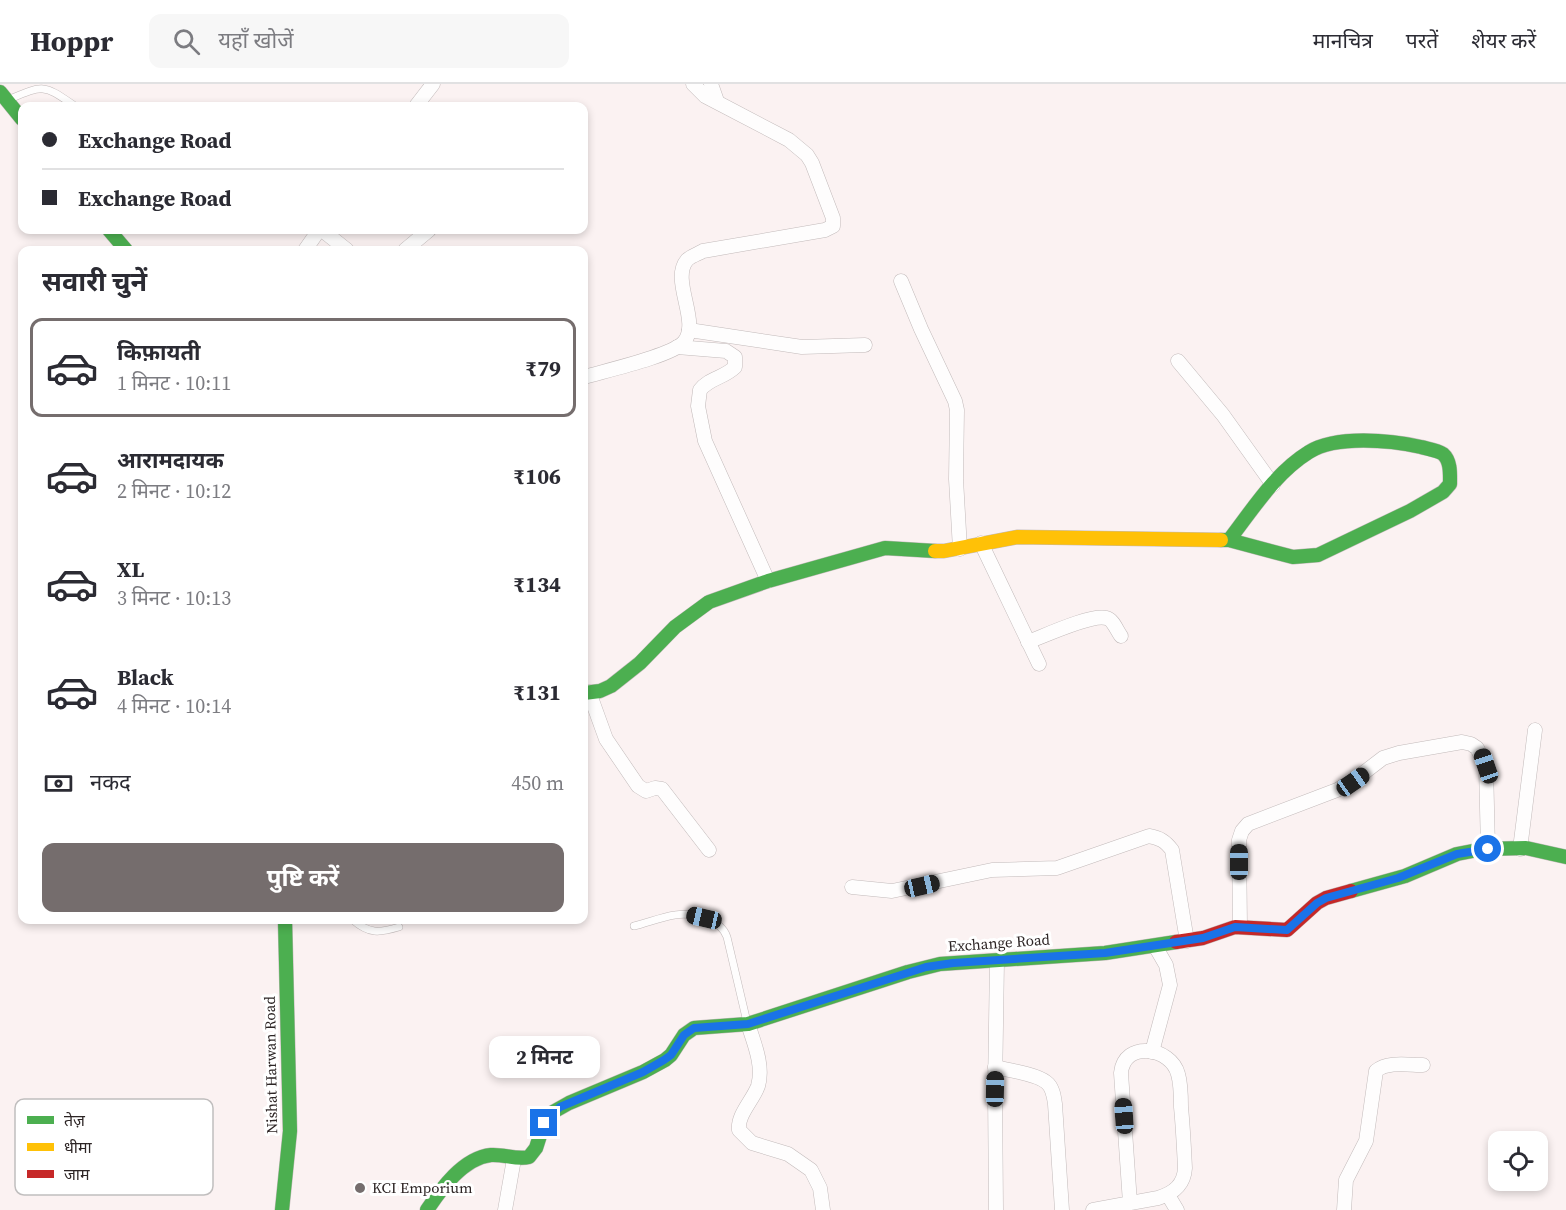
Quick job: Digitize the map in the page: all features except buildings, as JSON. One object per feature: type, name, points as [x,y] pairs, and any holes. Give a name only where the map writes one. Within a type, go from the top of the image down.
[{"type":"street","points":[[419,102],[433,84]]},
{"type":"street","points":[[678,347],[685,341],[689,330],[682,274],[687,261],[693,256],[703,251],[825,230],[833,226],[833,218],[807,155],[789,140],[705,96],[693,84]]},
{"type":"street","points":[[711,84],[717,101]]},
{"type":"street","points":[[4,96],[18,114]]},
{"type":"street","points":[[112,234],[123,246]]},
{"type":"street","points":[[325,234],[342,246]]},
{"type":"street","points":[[410,246],[424,234]]},
{"type":"street","points":[[901,281],[957,410],[956,479],[960,549]]},
{"type":"street","points":[[689,330],[802,347],[865,345]]},
{"type":"street","points":[[588,376],[678,347],[726,351],[735,357],[735,367],[731,371],[710,381],[700,390],[699,413],[710,453],[768,581]]},
{"type":"street","points":[[1178,361],[1223,415],[1273,485]]},
{"type":"street","points":[[588,693],[611,686],[640,663],[675,627],[709,602],[768,581],[885,548],[944,551],[1017,537],[1180,538],[1229,540],[1293,557],[1308,557],[1418,507],[1443,493],[1450,486],[1448,461],[1444,454],[1399,442],[1376,439],[1352,441],[1310,451],[1273,485],[1229,540]]},
{"type":"street","points":[[981,543],[1039,664]]},
{"type":"street","points":[[1028,642],[1071,625],[1104,618],[1111,621],[1121,636]]},
{"type":"street","points":[[588,698],[606,739],[638,786],[646,790],[662,789],[709,850]]},
{"type":"street","points":[[1520,849],[1535,730]]},
{"type":"street","points":[[1240,927],[1239,840],[1242,831],[1248,824],[1353,782],[1383,758],[1454,742],[1471,744],[1477,748],[1482,755],[1487,776],[1488,849]]},
{"type":"street","points":[[852,887],[892,891],[992,870],[1057,868],[1149,836],[1167,842],[1172,850],[1187,940]]},
{"type":"street","name":"Exchange Road","points":[[514,1160],[529,1157],[534,1153],[544,1123],[553,1112],[643,1072],[664,1060],[689,1030],[701,1026],[748,1024],[926,967],[953,963],[1105,953],[1203,938],[1240,927],[1287,930],[1317,903],[1326,898],[1398,878],[1457,854],[1488,849],[1520,849],[1542,850],[1566,857]]},
{"type":"street","name":"Nishat Harwan Road","points":[[282,1210],[290,1131],[285,924]]},
{"type":"street","points":[[1152,1052],[1170,985],[1166,965],[1155,946]]},
{"type":"street","points":[[996,1210],[997,961]]},
{"type":"street","points":[[748,1024],[759,1072],[758,1085],[739,1122],[739,1130],[752,1143],[788,1154],[811,1170],[820,1188],[823,1210]]},
{"type":"street","points":[[1093,1210],[1130,1203],[1168,1195],[1177,1189],[1185,1177],[1180,1080],[1174,1064],[1167,1058],[1152,1052],[1134,1053],[1122,1062],[1130,1203]]},
{"type":"street","points":[[1344,1210],[1346,1180],[1366,1141],[1376,1071],[1388,1065],[1423,1065]]},
{"type":"street","points":[[995,1067],[1038,1078],[1051,1088],[1055,1104],[1062,1210]]},
{"type":"street","points":[[427,1210],[452,1178],[476,1160],[491,1155],[514,1160],[505,1210]]},
{"type":"street","points":[[1168,1195],[1177,1210]]},
{"type":"lane","points":[[4,96],[45,87],[69,102]]},
{"type":"lane","points":[[634,926],[676,915],[689,915],[704,918],[722,927],[728,937],[748,1024]]},
{"type":"lane","points":[[358,924],[372,932],[383,932],[399,927]]},
{"type":"traffic: fast","points":[[0,92],[18,114]]},
{"type":"traffic: fast","points":[[112,234],[123,246]]},
{"type":"traffic: fast","points":[[1221,540],[1229,540],[1293,557],[1318,555],[1410,511],[1443,492],[1450,484],[1450,468],[1443,454],[1394,442],[1348,441],[1320,447],[1297,461],[1275,481],[1229,540]]},
{"type":"traffic: fast","points":[[588,692],[600,691],[611,686],[640,663],[675,627],[709,602],[768,581],[885,548],[935,551]]},
{"type":"traffic: fast","points":[[1351,891],[1405,876],[1457,854],[1483,849],[1526,848],[1566,857]]},
{"type":"traffic: fast","points":[[282,1210],[290,1131],[285,924]]},
{"type":"traffic: fast","points":[[427,1210],[446,1184],[462,1168],[481,1157],[491,1155],[529,1157],[536,1148],[544,1123],[553,1112],[665,1060],[684,1035],[694,1028],[748,1024],[908,972],[940,964],[1105,953],[1176,942]]},
{"type":"traffic: slow","points":[[935,551],[1017,537],[1221,540]]},
{"type":"traffic: jam","points":[[1176,942],[1203,938],[1235,927],[1287,930],[1317,903],[1351,891]]},
{"type":"place","name":"KCI Emporium","points":[[360,1188]]},
{"type":"route","points":[[544,1123],[560,1107],[643,1072],[664,1060],[671,1055],[684,1035],[694,1028],[748,1024],[908,972],[940,964],[1105,953],[1203,938],[1235,927],[1287,930],[1317,903],[1326,898],[1398,878],[1457,854],[1488,849]]}]
